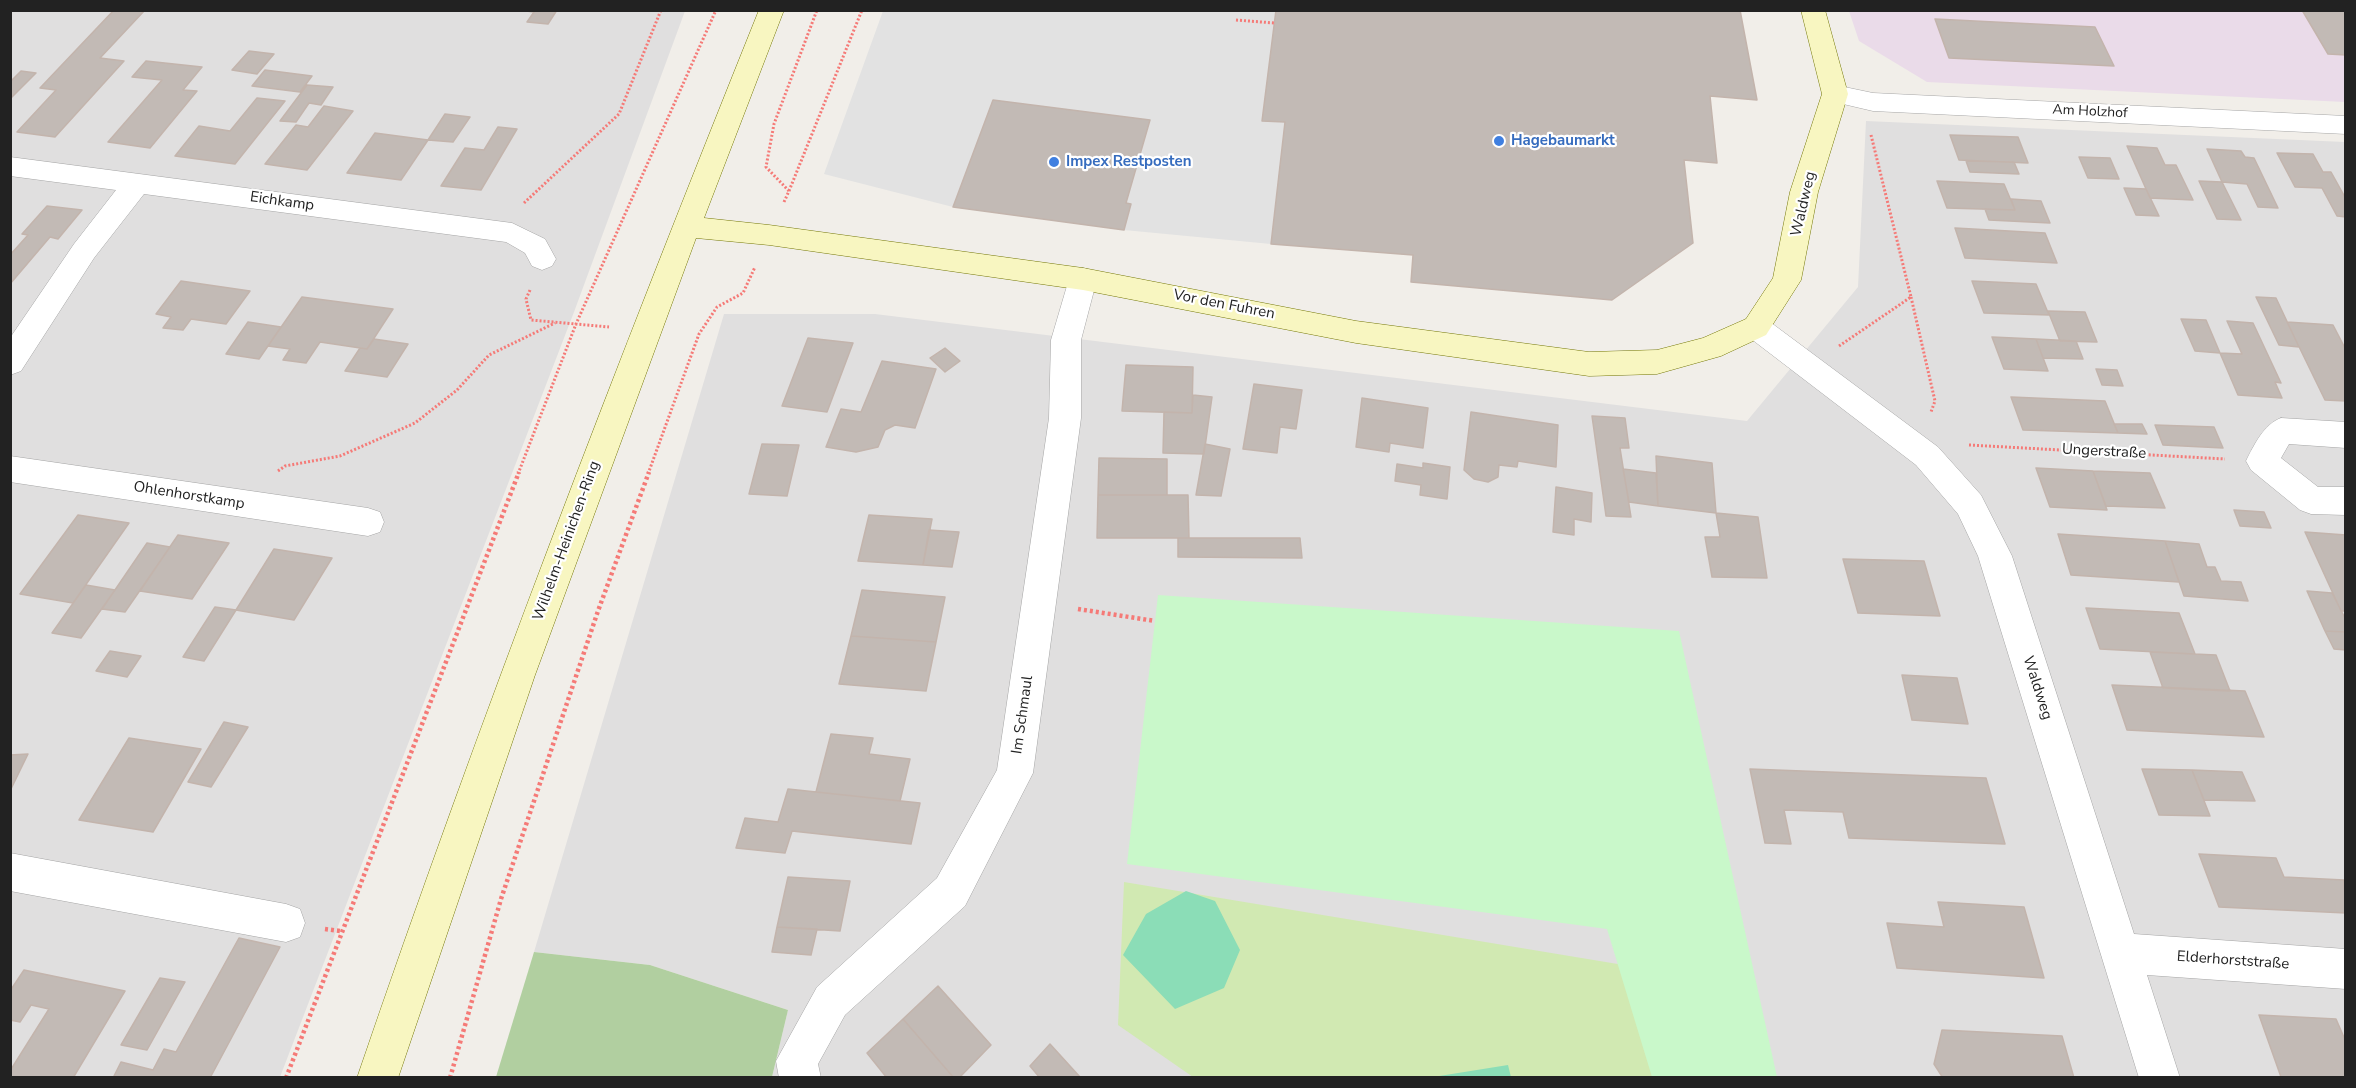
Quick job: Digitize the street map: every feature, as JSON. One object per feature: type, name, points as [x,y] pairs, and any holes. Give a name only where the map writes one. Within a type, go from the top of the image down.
[{"type":"street","name":"Wilhelm-Heinichen-Ring","points":[[377,1077],[434,907],[638,347],[772,10]]},
{"type":"street","points":[[1813,10],[1835,94]]},
{"type":"street","name":"Am Holzhof","points":[[1835,94],[1873,102],[2346,125]]},
{"type":"street","name":"Waldweg","points":[[1835,94],[1804,192],[1787,280],[1756,327],[1809,367],[1936,450],[1970,505],[1995,556],[2160,1077]]},
{"type":"street","name":"Eichkamp","points":[[10,166],[512,233],[535,246],[542,259]]},
{"type":"street","points":[[10,363],[84,251],[137,183]]},
{"type":"street","name":"Vor den Fuhren","points":[[686,227],[769,235],[1083,279],[1356,332],[1589,364],[1657,362],[1710,348],[1756,327]]},
{"type":"street","name":"Im Schmaul","points":[[800,1077],[797,1061],[831,1001],[951,892],[1015,773],[1065,418],[1066,340],[1083,279]]},
{"type":"street","points":[[2346,435],[2282,432],[2262,461],[2311,500],[2346,501]]},
{"type":"street","name":"Ohlenhorstkamp","points":[[10,469],[368,522]]},
{"type":"street","points":[[10,872],[286,924]]},
{"type":"street","name":"Elderhorststraße","points":[[2121,953],[2346,969]]},
{"type":"path","points":[[491,231],[619,114],[661,10]]},
{"type":"path","points":[[286,1077],[576,324],[716,10]]},
{"type":"path","points":[[789,191],[766,167],[774,124],[817,10]]},
{"type":"path","points":[[450,1077],[501,899],[579,666],[699,334],[717,307],[743,293],[789,191],[862,10]]},
{"type":"path","points":[[1236,20],[1274,23]]},
{"type":"path","points":[[1873,102],[1870,132],[1935,401],[1927,423],[1936,450]]},
{"type":"path","points":[[542,259],[526,299],[531,320],[576,324]]},
{"type":"path","points":[[1809,367],[1911,297]]},
{"type":"path","points":[[234,503],[285,466],[340,456],[415,423],[457,390],[489,355],[555,323]]},
{"type":"path","name":"Ungerstraße","points":[[1936,450],[2262,461]]},
{"type":"path","points":[[1039,603],[1155,621]]},
{"type":"shaded area","points":[[10,11],[685,11],[574,312],[280,1077],[11,1077]]},
{"type":"shaded area","points":[[883,11],[1276,11],[1262,120],[1285,122],[1271,244],[1124,230],[1131,204],[1126,203],[993,100],[953,207],[824,174]]},
{"type":"shaded area","points":[[1849,11],[2345,11],[2345,102],[1927,82],[1859,41]]},
{"type":"shaded area","points":[[1866,121],[2345,142],[2345,1077],[772,1077],[788,1010],[650,965],[534,952],[724,314],[875,314],[1747,421],[1858,287]]},
{"type":"green space","points":[[1158,595],[1679,631],[1777,1077],[1652,1077],[1607,929],[1127,864]]},
{"type":"green space","points":[[1124,882],[1744,985],[1763,1077],[1193,1077],[1118,1025]]},
{"type":"green space","points":[[1186,891],[1215,901],[1240,950],[1224,988],[1175,1009],[1123,955],[1146,914]]},
{"type":"green space","points":[[534,952],[650,965],[788,1010],[772,1077],[496,1077]]},
{"type":"green space","points":[[1508,1065],[1511,1077],[1433,1077]]},
{"type":"building","points":[[114,10],[145,10],[100,58],[124,61],[55,137],[17,132],[56,90],[40,88]]},
{"type":"building","points":[[518,10],[557,10],[548,24],[527,22],[534,12]]},
{"type":"building","name":"Hagebaumarkt","points":[[1276,10],[1740,10],[1757,100],[1710,96],[1717,163],[1684,160],[1693,243],[1612,300],[1411,282],[1413,255],[1271,244],[1285,122],[1262,121]]},
{"type":"building","points":[[2302,10],[2346,10],[2346,55],[2328,54]]},
{"type":"building","points":[[1935,19],[2095,27],[2114,66],[1949,58]]},
{"type":"building","points":[[249,51],[274,54],[257,74],[232,70]]},
{"type":"building","points":[[146,61],[202,67],[183,90],[197,91],[150,148],[108,142],[162,80],[132,77]]},
{"type":"building","points":[[265,70],[312,76],[300,92],[252,86]]},
{"type":"building","points":[[21,71],[36,73],[10,99],[10,82]]},
{"type":"building","points":[[307,85],[333,87],[321,105],[309,103],[296,122],[280,121]]},
{"type":"building","points":[[257,98],[285,101],[235,164],[175,156],[199,126],[230,131]]},
{"type":"building","name":"Impex Restposten","points":[[993,100],[1150,120],[1126,203],[1131,204],[1124,230],[953,207]]},
{"type":"building","points":[[324,106],[353,111],[307,170],[265,164],[296,125],[308,127]]},
{"type":"building","points":[[445,114],[470,117],[453,142],[428,140]]},
{"type":"building","points":[[498,127],[517,129],[481,190],[441,186],[465,148],[484,150]]},
{"type":"building","points":[[375,133],[428,140],[401,180],[347,173]]},
{"type":"building","points":[[1950,135],[2018,137],[2028,163],[1959,160]]},
{"type":"building","points":[[2127,146],[2157,148],[2165,165],[2176,165],[2193,200],[2150,198]]},
{"type":"building","points":[[2207,149],[2241,151],[2245,157],[2254,158],[2278,208],[2258,207],[2247,184],[2222,182]]},
{"type":"building","points":[[2277,153],[2313,154],[2323,172],[2331,172],[2346,199],[2346,217],[2337,216],[2322,188],[2295,187]]},
{"type":"building","points":[[2079,157],[2110,158],[2119,179],[2088,178]]},
{"type":"building","points":[[1966,161],[2014,162],[2019,174],[1970,172]]},
{"type":"building","points":[[1937,181],[2004,184],[2015,210],[1947,208]]},
{"type":"building","points":[[2199,181],[2222,182],[2241,220],[2217,219]]},
{"type":"building","points":[[2124,188],[2146,189],[2159,216],[2136,215]]},
{"type":"building","points":[[2011,199],[2041,201],[2050,223],[1989,220],[1985,209],[2015,210]]},
{"type":"building","points":[[47,206],[82,210],[58,239],[50,237],[10,284],[10,255],[28,235],[22,234]]},
{"type":"building","points":[[1955,228],[2045,233],[2057,263],[1965,258]]},
{"type":"building","points":[[181,281],[250,291],[226,324],[191,319],[183,330],[163,328],[171,317],[156,314]]},
{"type":"building","points":[[1972,281],[2036,284],[2049,315],[1984,313]]},
{"type":"building","points":[[302,297],[393,309],[367,349],[320,342],[306,363],[283,360],[290,349],[268,346]]},
{"type":"building","points":[[2256,297],[2276,298],[2299,347],[2279,345]]},
{"type":"building","points":[[2048,311],[2085,312],[2097,342],[2060,341]]},
{"type":"building","points":[[2181,319],[2206,320],[2220,353],[2195,351]]},
{"type":"building","points":[[2227,321],[2253,323],[2281,383],[2275,382],[2282,398],[2238,395],[2220,353],[2242,354]]},
{"type":"building","points":[[248,322],[281,327],[259,359],[226,354]]},
{"type":"building","points":[[2287,322],[2333,325],[2346,350],[2346,401],[2325,400]]},
{"type":"building","points":[[1992,337],[2036,339],[2048,371],[2004,369]]},
{"type":"building","points":[[808,338],[853,343],[827,412],[782,406]]},
{"type":"building","points":[[374,339],[408,344],[387,377],[345,371],[360,348],[367,349]]},
{"type":"building","points":[[2036,339],[2076,341],[2083,359],[2043,358]]},
{"type":"building","points":[[945,348],[960,361],[945,372],[930,358]]},
{"type":"building","points":[[882,361],[936,369],[915,428],[895,425],[885,430],[878,447],[856,452],[826,447],[841,409],[861,412]]},
{"type":"building","points":[[1126,365],[1193,367],[1192,413],[1122,411]]},
{"type":"building","points":[[2096,369],[2117,370],[2123,386],[2102,385]]},
{"type":"building","points":[[1254,384],[1302,390],[1296,429],[1280,427],[1277,453],[1243,449]]},
{"type":"building","points":[[1193,395],[1212,397],[1204,454],[1163,453],[1164,412],[1192,413]]},
{"type":"building","points":[[2011,397],[2105,401],[2118,433],[2023,430]]},
{"type":"building","points":[[1362,398],[1428,408],[1423,448],[1390,443],[1389,452],[1356,447]]},
{"type":"building","points":[[1471,412],[1558,425],[1556,467],[1518,461],[1517,467],[1499,465],[1498,477],[1488,482],[1474,479],[1464,470]]},
{"type":"building","points":[[1592,416],[1625,418],[1629,448],[1620,448],[1631,517],[1606,516]]},
{"type":"building","points":[[2114,424],[2142,424],[2147,434],[2118,433]]},
{"type":"building","points":[[2155,425],[2214,427],[2223,448],[2163,445]]},
{"type":"building","points":[[762,444],[799,445],[787,496],[749,494]]},
{"type":"building","points":[[1205,444],[1230,449],[1221,496],[1196,495]]},
{"type":"building","points":[[1656,456],[1712,463],[1716,513],[1658,506]]},
{"type":"building","points":[[1099,458],[1167,459],[1167,495],[1098,495]]},
{"type":"building","points":[[1423,463],[1450,467],[1447,499],[1420,495],[1421,485],[1395,481],[1397,464],[1423,468]]},
{"type":"building","points":[[2036,468],[2093,471],[2107,510],[2050,507]]},
{"type":"building","points":[[1623,469],[1656,473],[1658,506],[1629,502]]},
{"type":"building","points":[[2093,471],[2150,473],[2165,508],[2106,506]]},
{"type":"building","points":[[1556,487],[1592,493],[1591,522],[1574,519],[1574,535],[1553,532]]},
{"type":"building","points":[[1098,495],[1188,495],[1189,538],[1097,538]]},
{"type":"building","points":[[2234,510],[2264,512],[2271,528],[2240,526]]},
{"type":"building","points":[[1716,513],[1758,517],[1767,578],[1712,577],[1705,537],[1720,537]]},
{"type":"building","points":[[78,515],[129,523],[73,603],[20,594]]},
{"type":"building","points":[[869,515],[932,519],[923,565],[858,561]]},
{"type":"building","points":[[929,530],[959,532],[952,567],[923,565]]},
{"type":"building","points":[[2305,532],[2346,535],[2346,611],[2341,611]]},
{"type":"building","points":[[2058,534],[2165,541],[2179,582],[2071,575]]},
{"type":"building","points":[[178,535],[229,543],[192,599],[140,591]]},
{"type":"building","points":[[1178,538],[1300,538],[1302,558],[1178,557]]},
{"type":"building","points":[[2165,541],[2199,544],[2207,567],[2215,567],[2221,581],[2241,582],[2248,601],[2184,596]]},
{"type":"building","points":[[147,543],[170,547],[125,612],[102,609]]},
{"type":"building","points":[[274,549],[332,558],[294,620],[236,610]]},
{"type":"building","points":[[1843,559],[1924,561],[1940,616],[1858,613]]},
{"type":"building","points":[[86,585],[115,590],[81,638],[52,633]]},
{"type":"building","points":[[862,590],[945,597],[936,642],[851,636]]},
{"type":"building","points":[[2307,591],[2332,593],[2346,620],[2346,632],[2325,631]]},
{"type":"building","points":[[215,607],[236,610],[204,661],[183,657]]},
{"type":"building","points":[[2086,608],[2179,613],[2195,654],[2100,649]]},
{"type":"building","points":[[2325,631],[2346,632],[2346,650],[2334,649]]},
{"type":"building","points":[[851,636],[936,642],[926,691],[839,684]]},
{"type":"building","points":[[110,651],[141,656],[127,677],[96,671]]},
{"type":"building","points":[[2150,652],[2216,655],[2230,691],[2163,688]]},
{"type":"building","points":[[1902,675],[1957,678],[1968,724],[1912,720]]},
{"type":"building","points":[[2112,685],[2245,691],[2264,737],[2127,730]]},
{"type":"building","points":[[224,722],[248,727],[211,787],[188,782]]},
{"type":"building","points":[[831,734],[873,738],[869,754],[910,759],[900,801],[816,792]]},
{"type":"building","points":[[129,738],[201,749],[153,832],[79,820]]},
{"type":"building","points":[[28,754],[10,791],[10,755]]},
{"type":"building","points":[[1750,769],[1986,778],[2005,844],[1849,838],[1843,812],[1784,810],[1791,844],[1765,843]]},
{"type":"building","points":[[2142,769],[2192,770],[2210,816],[2159,815]]},
{"type":"building","points":[[2192,770],[2242,772],[2255,801],[2204,800]]},
{"type":"building","points":[[788,789],[920,803],[911,844],[792,831],[785,853],[736,848],[745,818],[778,822]]},
{"type":"building","points":[[2199,854],[2276,858],[2284,877],[2344,880],[2346,913],[2219,907]]},
{"type":"building","points":[[788,877],[850,881],[840,931],[777,927]]},
{"type":"building","points":[[1938,902],[2024,907],[2044,978],[1897,968],[1887,923],[1944,927]]},
{"type":"building","points":[[777,927],[817,929],[811,955],[772,952]]},
{"type":"building","points":[[239,938],[280,947],[210,1078],[113,1078],[121,1062],[153,1070],[164,1049],[176,1052]]},
{"type":"building","points":[[24,970],[125,991],[73,1078],[10,1078],[10,1071],[49,1009],[31,1005],[20,1022],[10,1020],[10,991]]},
{"type":"building","points":[[160,978],[185,982],[147,1050],[121,1045]]},
{"type":"building","points":[[938,986],[991,1045],[959,1078],[954,1078],[903,1019]]},
{"type":"building","points":[[2259,1015],[2336,1019],[2346,1042],[2346,1078],[2281,1077]]},
{"type":"building","points":[[903,1019],[954,1078],[887,1078],[867,1053]]},
{"type":"building","points":[[1942,1030],[2062,1036],[2074,1078],[1943,1078],[1934,1064]]},
{"type":"building","points":[[1050,1044],[1079,1078],[1040,1078],[1030,1066]]},
{"type":"place","name":"Hagebaumarkt","points":[[1499,141]]},
{"type":"place","name":"Impex Restposten","points":[[1054,162]]}]
